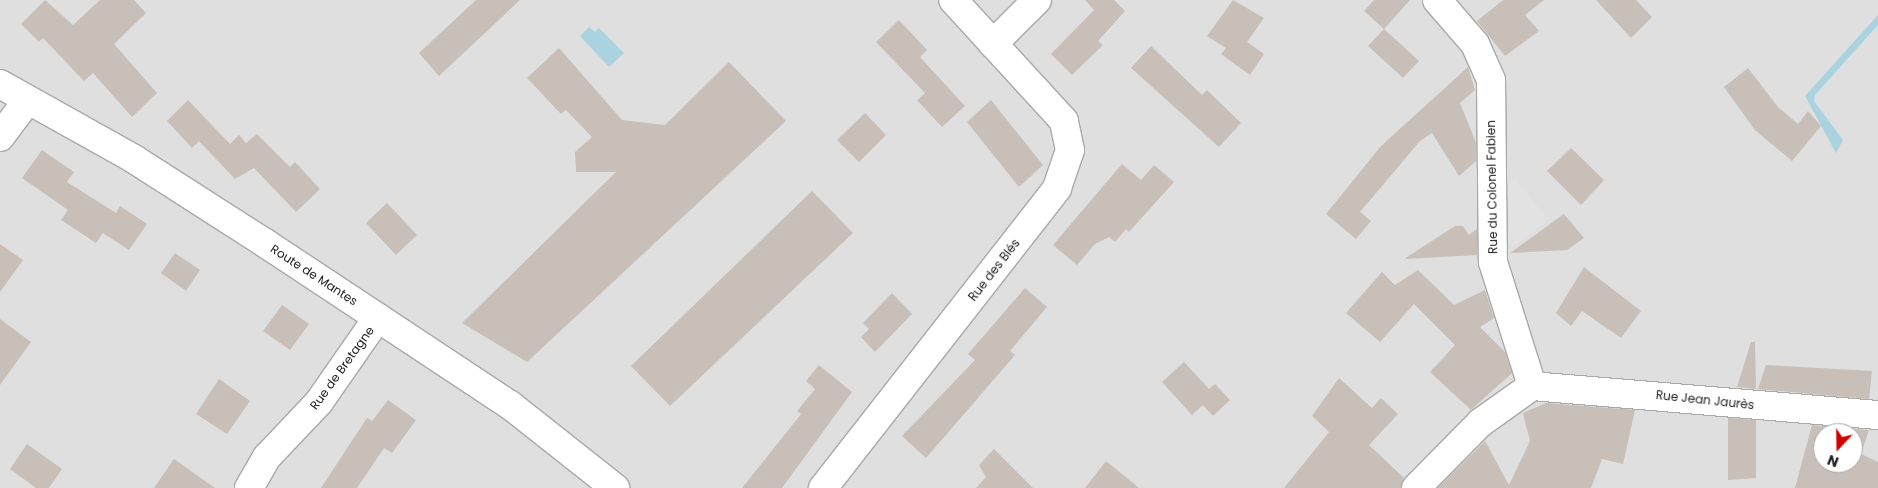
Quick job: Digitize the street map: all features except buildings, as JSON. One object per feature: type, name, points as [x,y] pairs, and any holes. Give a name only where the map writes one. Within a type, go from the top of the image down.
[{"type":"street","name":"Rue des Blés","points":[[823,488],[1056,188],[1070,150],[1064,121],[953,0]]},
{"type":"street","points":[[993,44],[1037,0]]},
{"type":"street","name":"Rue du Colonel Fabien","points":[[1437,0],[1475,44],[1491,80],[1493,262],[1532,386]]},
{"type":"street","name":"Route de Mantes","points":[[0,84],[26,101],[134,159],[378,317],[533,422],[615,488]]},
{"type":"street","points":[[0,137],[26,101]]},
{"type":"street","name":"Rue de Bretagne","points":[[249,488],[267,457],[320,402],[378,317]]},
{"type":"street","points":[[1416,488],[1480,423],[1532,386]]},
{"type":"street","name":"Rue Jean Jaurès","points":[[1532,386],[1878,415]]},
{"type":"shaded area","points":[[0,0],[1878,0],[1878,488],[0,488]]},
{"type":"shaded area","points":[[1515,179],[1549,220],[1512,247],[1499,227],[1498,193]]},
{"type":"water","points":[[1878,15],[1878,25],[1815,95],[1814,101],[1843,140],[1836,153],[1805,96]]},
{"type":"water","points":[[589,27],[595,32],[599,28],[624,53],[609,67],[580,36]]}]
